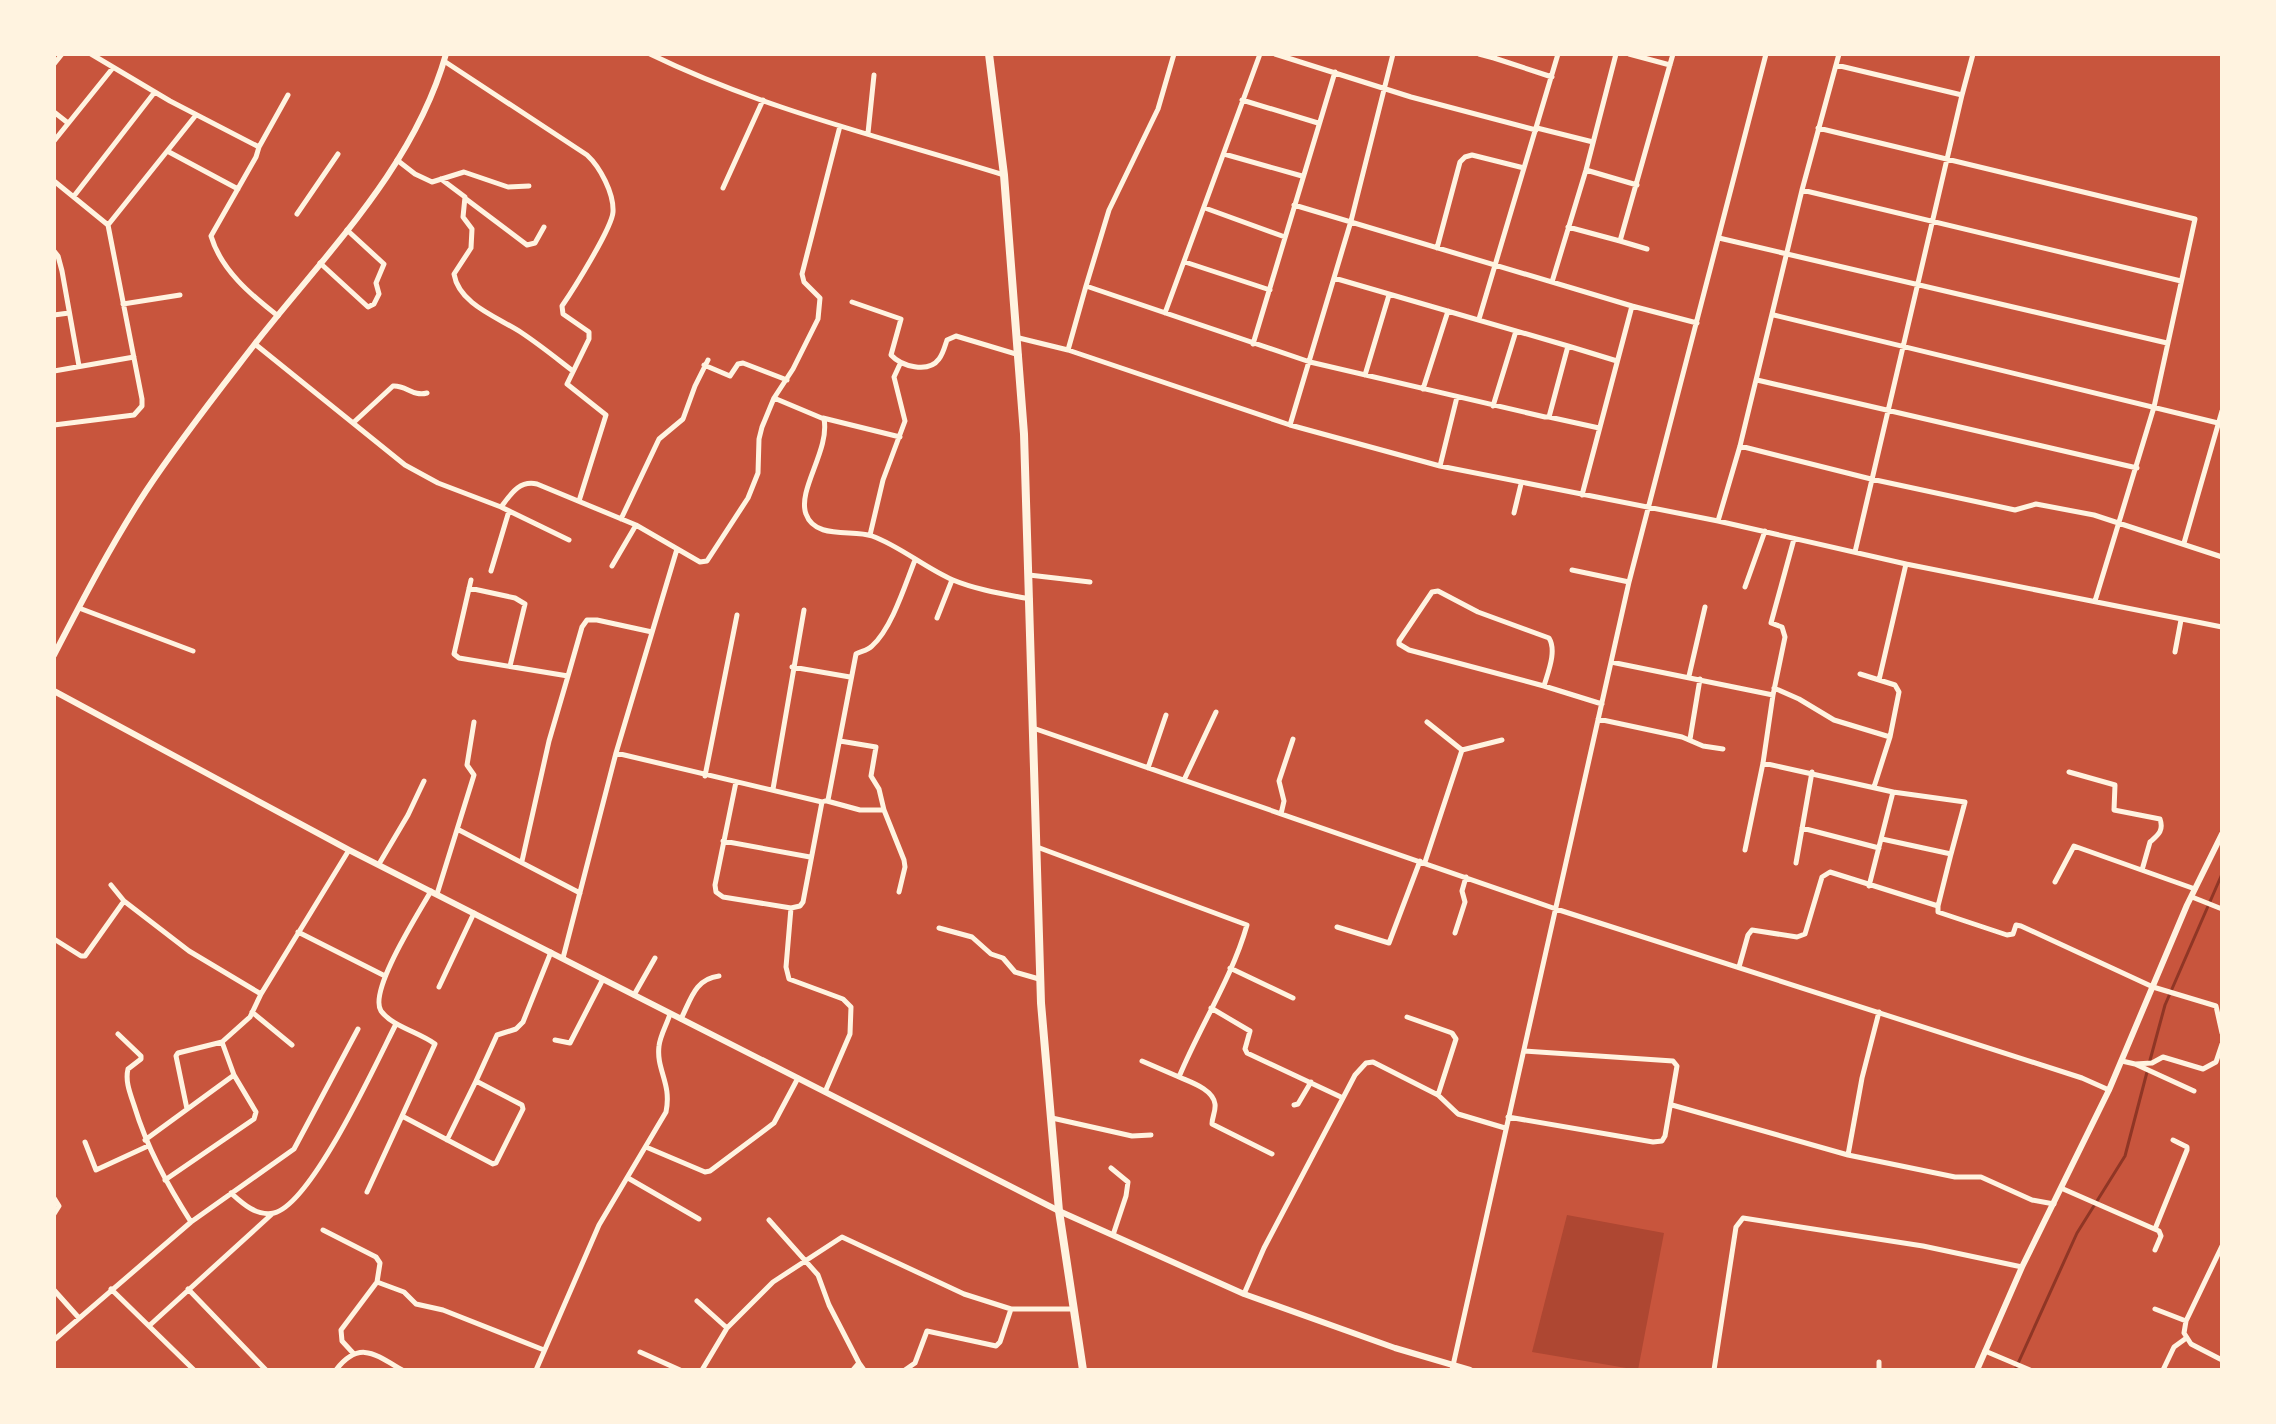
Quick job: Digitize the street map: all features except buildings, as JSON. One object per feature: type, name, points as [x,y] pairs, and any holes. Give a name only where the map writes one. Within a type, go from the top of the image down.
[{"type":"highway","points":[[989,54],[1019,338],[1030,599],[1040,979],[1059,1211],[1083,1370]]},
{"type":"street","points":[[54,64],[62,54]]},
{"type":"street","points":[[91,54],[112,69],[259,147]]},
{"type":"street","points":[[650,54],[709,81],[763,100],[1004,175]]},
{"type":"street","points":[[668,62],[670,54]]},
{"type":"street","points":[[1068,350],[1109,210],[1128,165],[1158,109],[1174,54]]},
{"type":"street","points":[[1165,313],[1260,54]]},
{"type":"street","points":[[1275,54],[1385,88],[1593,142]]},
{"type":"street","points":[[1301,62],[1304,54]]},
{"type":"street","points":[[1290,425],[1351,221],[1393,54]]},
{"type":"street","points":[[1479,54],[1495,56],[1552,77]]},
{"type":"street","points":[[1479,319],[1558,54]]},
{"type":"street","points":[[1552,282],[1586,170],[1616,54]]},
{"type":"street","points":[[1629,54],[1670,65]]},
{"type":"street","points":[[1620,241],[1673,54]]},
{"type":"street","points":[[1452,1368],[1629,582],[1766,54]]},
{"type":"street","points":[[1718,521],[1774,315],[1802,190],[1839,54]]},
{"type":"street","points":[[1855,552],[1973,54]]},
{"type":"street","points":[[54,655],[147,488],[255,344],[387,178],[418,121],[445,57],[587,155],[600,171],[613,212],[562,306],[563,314],[589,332],[589,339],[567,380],[568,387],[606,415],[579,501]]},
{"type":"street","points":[[1836,65],[1962,95]]},
{"type":"street","points":[[54,141],[112,69]]},
{"type":"street","points":[[1253,344],[1335,72]]},
{"type":"street","points":[[868,133],[874,75]]},
{"type":"street","points":[[74,196],[154,92]]},
{"type":"street","points":[[278,316],[250,294],[235,277],[211,239],[211,233],[288,95]]},
{"type":"street","points":[[723,188],[763,100]]},
{"type":"street","points":[[1242,100],[1318,123]]},
{"type":"street","points":[[54,112],[68,123]]},
{"type":"street","points":[[108,225],[196,115]]},
{"type":"street","points":[[501,507],[515,490],[530,482],[636,525],[700,562],[707,561],[740,513],[758,473],[759,439],[774,398],[787,380],[821,310],[820,298],[804,282],[802,274],[840,126]]},
{"type":"street","points":[[1818,128],[2193,218],[2195,223],[2154,407],[2095,601]]},
{"type":"street","points":[[169,152],[238,189]]},
{"type":"street","points":[[297,214],[338,154]]},
{"type":"street","points":[[1224,154],[1302,176]]},
{"type":"street","points":[[1437,248],[1460,162],[1465,157],[1472,155],[1524,168]]},
{"type":"street","points":[[397,160],[432,182],[464,172],[508,187],[529,186]]},
{"type":"street","points":[[1586,170],[1637,185]]},
{"type":"street","points":[[441,179],[527,245],[535,243],[544,227]]},
{"type":"street","points":[[54,181],[108,225],[142,399],[134,415],[54,425]]},
{"type":"street","points":[[1802,190],[2181,281]]},
{"type":"street","points":[[466,199],[463,217],[472,234],[468,256],[454,274],[457,286],[484,311],[520,332],[573,371]]},
{"type":"street","points":[[1294,205],[1697,323]]},
{"type":"street","points":[[1205,208],[1285,237]]},
{"type":"street","points":[[1568,227],[1647,249]]},
{"type":"street","points":[[320,263],[363,304],[368,307],[374,304],[379,294],[376,283],[384,264],[346,230]]},
{"type":"street","points":[[1719,238],[2167,343]]},
{"type":"street","points":[[54,251],[58,256],[79,366]]},
{"type":"street","points":[[1185,262],[1270,290]]},
{"type":"street","points":[[1334,278],[1617,361]]},
{"type":"street","points":[[1086,286],[1310,362],[1599,428]]},
{"type":"street","points":[[123,304],[180,295]]},
{"type":"street","points":[[1365,375],[1389,295]]},
{"type":"street","points":[[852,302],[901,319],[891,355],[900,364],[930,366],[939,360],[947,340],[956,336],[1019,355]]},
{"type":"street","points":[[1582,495],[1632,306]]},
{"type":"street","points":[[1423,389],[1448,311]]},
{"type":"street","points":[[54,315],[69,313]]},
{"type":"street","points":[[1774,315],[2218,423]]},
{"type":"street","points":[[1493,406],[1516,331]]},
{"type":"street","points":[[1019,338],[1068,350],[1290,425],[1440,466],[2222,627]]},
{"type":"street","points":[[255,344],[405,465],[438,483],[501,507],[569,540]]},
{"type":"street","points":[[1549,417],[1568,346]]},
{"type":"street","points":[[54,371],[134,357]]},
{"type":"street","points":[[621,519],[659,439],[683,419],[706,362],[730,376],[738,364],[743,363],[787,380]]},
{"type":"street","points":[[870,535],[883,480],[905,421],[894,377],[900,364]]},
{"type":"street","points":[[1757,380],[2137,468]]},
{"type":"street","points":[[353,423],[393,386],[402,386],[415,394],[427,393]]},
{"type":"street","points":[[1440,466],[1457,397]]},
{"type":"street","points":[[774,398],[822,418],[900,437]]},
{"type":"street","points":[[2184,543],[2222,411]]},
{"type":"street","points":[[822,418],[825,431],[816,470],[804,497],[806,515],[813,524],[828,530],[870,535],[952,580],[1030,599]]},
{"type":"street","points":[[1740,446],[1871,479],[2015,510],[2036,504],[2094,515],[2222,557]]},
{"type":"street","points":[[1514,513],[1521,484]]},
{"type":"street","points":[[491,571],[509,511]]},
{"type":"street","points":[[612,566],[636,525]]},
{"type":"street","points":[[1745,587],[1765,531]]},
{"type":"street","points":[[1745,850],[1785,637],[1782,627],[1771,623],[1794,539]]},
{"type":"street","points":[[563,958],[616,753],[677,549]]},
{"type":"street","points":[[736,782],[715,885],[719,895],[791,908],[800,906],[824,801],[831,795],[850,677],[857,653],[870,648],[880,637],[900,600],[915,560]]},
{"type":"street","points":[[1879,680],[1906,564]]},
{"type":"street","points":[[1572,570],[1629,582]]},
{"type":"street","points":[[1029,575],[1090,582]]},
{"type":"street","points":[[471,580],[454,654],[459,658],[568,676]]},
{"type":"street","points":[[937,618],[952,580]]},
{"type":"street","points":[[469,588],[515,598],[525,604],[510,666]]},
{"type":"street","points":[[1544,686],[1553,651],[1549,638],[1478,612],[1438,591],[1429,595],[1399,641],[1409,650],[1602,704]]},
{"type":"street","points":[[1689,676],[1705,607]]},
{"type":"street","points":[[79,608],[193,651]]},
{"type":"street","points":[[773,789],[804,610]]},
{"type":"street","points":[[705,776],[737,615]]},
{"type":"street","points":[[522,861],[549,741],[582,627],[587,620],[597,620],[652,632]]},
{"type":"street","points":[[2175,652],[2181,620]]},
{"type":"street","points":[[1611,662],[1773,692],[1799,699],[1834,720],[1890,737]]},
{"type":"street","points":[[792,667],[850,677]]},
{"type":"street","points":[[1860,674],[1895,685],[1899,692],[1890,737],[1874,787]]},
{"type":"street","points":[[1690,739],[1700,679]]},
{"type":"street","points":[[54,691],[349,850],[1059,1211],[1244,1294],[1452,1368],[1470,1370]]},
{"type":"street","points":[[1184,780],[1216,712]]},
{"type":"street","points":[[1148,768],[1166,715]]},
{"type":"street","points":[[1598,719],[1723,749]]},
{"type":"street","points":[[367,1192],[435,1044],[396,1024],[381,1011],[380,989],[434,892],[459,830],[466,795],[474,775],[467,765],[474,722]]},
{"type":"street","points":[[1427,722],[1462,750]]},
{"type":"street","points":[[1032,728],[1556,909],[1879,1011],[2082,1078],[2109,1090]]},
{"type":"street","points":[[1281,814],[1284,801],[1279,781],[1293,739]]},
{"type":"street","points":[[1462,750],[1502,740]]},
{"type":"street","points":[[840,741],[876,747],[871,776],[879,789],[904,860],[899,892]]},
{"type":"street","points":[[1337,927],[1389,943],[1423,862],[1462,750]]},
{"type":"street","points":[[616,753],[860,810],[884,810]]},
{"type":"street","points":[[1763,763],[1893,792],[1965,802],[1938,912],[2007,935],[2013,934],[2016,925],[2021,926],[2153,987],[2216,1006],[2222,1033]]},
{"type":"street","points":[[1796,863],[1812,772]]},
{"type":"street","points":[[2069,772],[2115,785],[2114,810],[2160,819],[2160,832],[2150,842],[2142,870]]},
{"type":"street","points":[[379,864],[424,781]]},
{"type":"street","points":[[1869,886],[1893,792]]},
{"type":"street","points":[[1802,828],[1879,848]]},
{"type":"street","points":[[459,830],[580,893]]},
{"type":"street","points":[[1977,1370],[2022,1267],[2109,1090],[2222,834]]},
{"type":"street","points":[[1882,839],[1951,854]]},
{"type":"street","points":[[723,841],[810,857]]},
{"type":"street","points":[[2055,882],[2074,846],[2196,889]]},
{"type":"street","points":[[1036,847],[1247,925],[1241,947],[1179,1077]]},
{"type":"street","points":[[187,1109],[176,1056],[222,1042],[243,1025],[349,850]]},
{"type":"street","points":[[1739,967],[1752,930],[1797,937],[1805,934],[1825,873],[1938,906]]},
{"type":"street","points":[[1455,933],[1465,900],[1462,891],[1466,877]]},
{"type":"street","points":[[111,885],[124,901],[198,957],[261,994]]},
{"type":"street","points":[[2192,897],[2222,909]]},
{"type":"street","points":[[54,939],[85,956],[124,901]]},
{"type":"street","points":[[791,908],[786,967],[789,979],[843,999],[851,1007],[850,1034],[825,1092]]},
{"type":"street","points":[[439,987],[474,913]]},
{"type":"street","points":[[939,928],[972,937],[991,954],[1003,958],[1015,972],[1040,979]]},
{"type":"street","points":[[298,932],[385,976]]},
{"type":"street","points":[[447,1140],[497,1035],[516,1029],[523,1022],[551,952]]},
{"type":"street","points":[[634,995],[655,958]]},
{"type":"street","points":[[1230,968],[1293,998]]},
{"type":"street","points":[[681,1019],[704,979],[719,976]]},
{"type":"street","points":[[555,1040],[570,1043],[604,978]]},
{"type":"street","points":[[1211,1008],[1250,1031],[1245,1049],[1247,1053],[1343,1098]]},
{"type":"street","points":[[1848,1155],[1862,1078],[1879,1011]]},
{"type":"street","points":[[252,1012],[292,1045]]},
{"type":"street","points":[[536,1370],[599,1225],[666,1112],[670,1094],[659,1051],[670,1014]]},
{"type":"street","points":[[1407,1017],[1455,1036],[1456,1042],[1438,1095]]},
{"type":"street","points":[[150,1325],[272,1214],[292,1204],[306,1187],[346,1121],[396,1024]]},
{"type":"street","points":[[54,1340],[191,1222],[298,1144],[358,1029]]},
{"type":"street","points":[[118,1034],[141,1056],[128,1069],[127,1080],[146,1143],[191,1222]]},
{"type":"street","points":[[165,1180],[254,1119],[256,1112],[234,1075],[222,1042]]},
{"type":"street","points":[[2122,1061],[2143,1065],[2163,1057],[2203,1069],[2216,1062],[2222,1044]]},
{"type":"street","points":[[1508,1117],[1658,1142],[1665,1136],[1677,1066],[1673,1061],[1524,1051]]},
{"type":"street","points":[[1142,1061],[1205,1090],[1216,1105],[1212,1124],[1272,1154]]},
{"type":"street","points":[[1244,1294],[1264,1248],[1362,1065],[1369,1062],[1438,1095],[1458,1114],[1506,1128]]},
{"type":"street","points":[[2143,1065],[2150,1072],[2194,1091]]},
{"type":"street","points":[[85,1142],[96,1170],[146,1143],[234,1075]]},
{"type":"street","points":[[646,1147],[705,1172],[710,1171],[774,1123],[798,1078]]},
{"type":"street","points":[[402,1116],[495,1164],[523,1109],[520,1102],[476,1081]]},
{"type":"street","points":[[1294,1105],[1298,1104],[1311,1082]]},
{"type":"street","points":[[1672,1105],[1848,1155],[1955,1177],[1981,1177],[2032,1200],[2054,1204]]},
{"type":"street","points":[[1051,1118],[1132,1136],[1151,1135]]},
{"type":"street","points":[[2155,1229],[2187,1150],[2187,1147],[2173,1140]]},
{"type":"street","points":[[1111,1168],[1128,1182],[1113,1235]]},
{"type":"street","points":[[628,1178],[699,1219]]},
{"type":"street","points":[[2061,1188],[2155,1229],[2161,1236],[2155,1250]]},
{"type":"street","points":[[231,1193],[250,1208],[272,1214]]},
{"type":"street","points":[[54,1198],[59,1206],[54,1214]]},
{"type":"street","points":[[1714,1370],[1736,1227],[1743,1218],[2022,1267]]},
{"type":"street","points":[[769,1220],[824,1286],[829,1305],[864,1370]]},
{"type":"street","points":[[323,1230],[376,1257],[380,1263],[377,1282],[341,1330],[342,1341],[353,1353]]},
{"type":"street","points":[[702,1370],[727,1328],[773,1282],[842,1237],[964,1294],[1011,1309],[1073,1309]]},
{"type":"street","points":[[2185,1339],[2186,1321],[2222,1246]]},
{"type":"street","points":[[377,1282],[404,1292],[416,1304],[443,1310],[544,1350]]},
{"type":"street","points":[[111,1289],[194,1370]]},
{"type":"street","points":[[188,1289],[266,1370]]},
{"type":"street","points":[[54,1290],[79,1318]]},
{"type":"street","points":[[697,1301],[727,1328]]},
{"type":"street","points":[[905,1370],[915,1363],[927,1331],[993,1346],[999,1344],[1011,1309]]},
{"type":"street","points":[[2155,1309],[2186,1321]]},
{"type":"street","points":[[2185,1339],[2222,1360]]},
{"type":"street","points":[[2163,1370],[2174,1347],[2185,1339]]},
{"type":"street","points":[[1985,1351],[2030,1370]]},
{"type":"street","points":[[640,1352],[680,1370]]},
{"type":"street","points":[[336,1370],[353,1353],[369,1353],[402,1370]]},
{"type":"street","points":[[1879,1362],[1879,1370]]},
{"type":"street","points":[[853,1370],[859,1363]]},
{"type":"shaded area","points":[[1567,1215],[1664,1233],[1638,1370],[1532,1352]]},
{"type":"waterway","points":[[2149,1064],[2165,1005],[2222,874]]},
{"type":"waterway","points":[[2015,1370],[2077,1233],[2125,1156],[2147,1072]]}]
